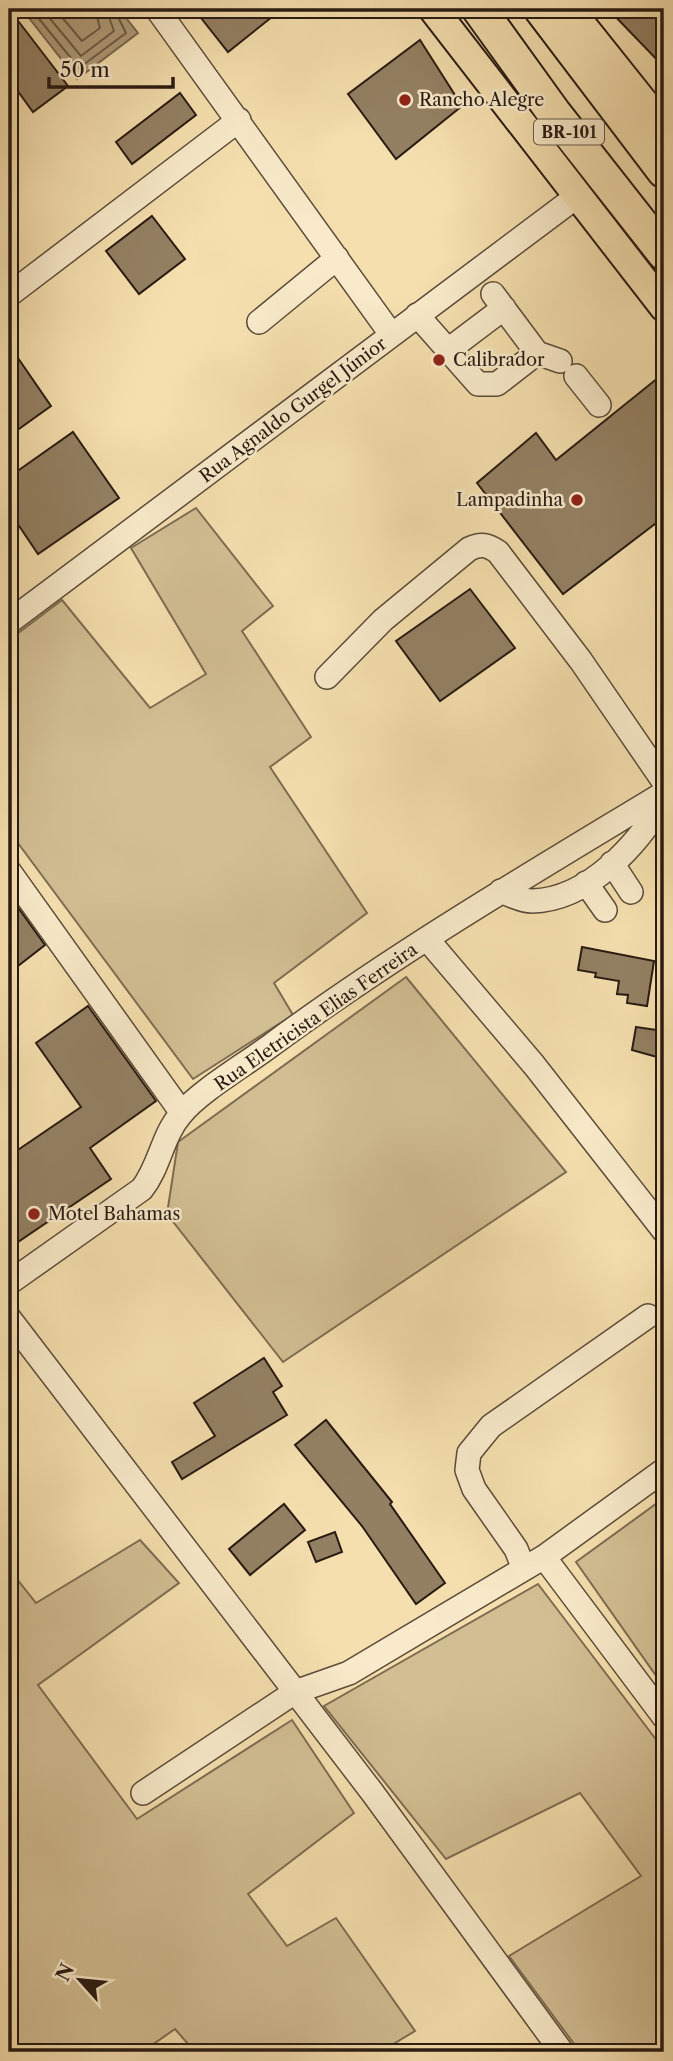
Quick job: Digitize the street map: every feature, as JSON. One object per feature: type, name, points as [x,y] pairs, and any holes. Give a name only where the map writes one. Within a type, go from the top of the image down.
[{"type":"highway","name":"BR-101","points":[[479,9],[554,113],[664,253]]},
{"type":"highway","name":"BR-101","points":[[541,9],[664,171]]},
{"type":"main road","points":[[433,9],[576,197],[664,307]]},
{"type":"main road","points":[[578,12],[664,128]]},
{"type":"street","points":[[157,9],[391,334]]},
{"type":"street","points":[[9,295],[239,120]]},
{"type":"street","name":"Rua Agnaldo Gurgel Júnior","points":[[9,622],[576,197]]},
{"type":"street","points":[[259,322],[337,258]]},
{"type":"street","points":[[447,351],[499,301],[537,353],[568,368],[598,405]]},
{"type":"street","points":[[417,315],[469,378],[486,386],[497,384],[537,353]]},
{"type":"street","points":[[327,677],[383,620],[470,549],[478,545],[489,545],[498,552],[581,661],[664,782]]},
{"type":"street","name":"Rua Eletricista Elias Ferreira","points":[[9,1283],[142,1189],[182,1113],[294,1028],[501,891],[664,793]]},
{"type":"street","points":[[501,891],[529,901],[550,899],[586,883],[635,841],[664,799]]},
{"type":"street","points":[[612,863],[631,892]]},
{"type":"street","points":[[9,871],[182,1113]]},
{"type":"street","points":[[586,883],[604,910]]},
{"type":"street","points":[[427,939],[534,1065],[664,1231]]},
{"type":"street","points":[[648,1316],[491,1426],[469,1453],[467,1470],[474,1489],[516,1549],[534,1563],[664,1717]]},
{"type":"street","points":[[9,1318],[372,1792],[562,2052]]},
{"type":"street","points":[[143,1793],[295,1692],[349,1673],[534,1563],[664,1471]]},
{"type":"shaded area","points":[[196,508],[273,606],[242,631],[311,737],[270,767],[367,913],[274,983],[293,1015],[193,1079],[9,831],[9,640],[62,600],[150,708],[206,674],[131,548]]},
{"type":"shaded area","points":[[406,977],[566,1172],[283,1362],[167,1214],[178,1142]]},
{"type":"shaded area","points":[[664,1498],[664,1687],[576,1562]]},
{"type":"shaded area","points":[[140,1540],[179,1583],[38,1685],[137,1819],[292,1720],[354,1813],[248,1894],[287,1946],[336,1918],[415,2031],[380,2052],[195,2052],[175,2029],[142,2052],[9,2052],[9,1569],[36,1603]]},
{"type":"shaded area","points":[[538,1584],[664,1750],[664,2052],[580,2052],[509,1956],[641,1876],[580,1793],[446,1859],[324,1706]]},
{"type":"water","points":[[22,9],[119,9],[138,33],[77,79]]},
{"type":"building","points":[[9,9],[68,86],[33,112],[9,79]]},
{"type":"building","points":[[194,9],[282,9],[228,52]]},
{"type":"building","points":[[608,9],[664,9],[664,67]]},
{"type":"building","name":"Rancho Alegre","points":[[420,40],[462,106],[396,159],[348,94]]},
{"type":"building","points":[[180,93],[196,115],[132,164],[116,142]]},
{"type":"building","points":[[152,216],[185,259],[139,294],[106,251]]},
{"type":"building","points":[[9,345],[51,406],[9,436]]},
{"type":"building","name":"Lampadinha","points":[[664,373],[664,517],[563,594],[477,483],[536,433],[556,460]]},
{"type":"building","points":[[73,432],[119,498],[38,554],[9,511],[9,477]]},
{"type":"building","points":[[470,589],[515,648],[440,701],[396,641]]},
{"type":"building","points":[[9,895],[45,945],[9,973]]},
{"type":"building","points":[[582,947],[654,961],[647,1006],[627,1003],[628,995],[617,994],[619,981],[595,977],[596,973],[578,970]]},
{"type":"building","points":[[88,1006],[156,1101],[90,1148],[111,1179],[9,1248],[9,1156],[81,1107],[36,1043]]},
{"type":"building","points":[[636,1027],[664,1031],[664,1059],[632,1050]]},
{"type":"building","points":[[264,1358],[282,1386],[273,1392],[287,1415],[182,1479],[172,1462],[215,1436],[194,1403]]},
{"type":"building","points":[[326,1420],[392,1502],[390,1504],[445,1583],[416,1604],[362,1526],[295,1445]]},
{"type":"building","points":[[284,1504],[305,1530],[250,1575],[229,1549]]},
{"type":"building","points":[[335,1532],[342,1552],[316,1562],[308,1542]]},
{"type":"place","name":"Rancho Alegre","points":[[405,100]]},
{"type":"place","name":"Calibrador","points":[[439,360]]},
{"type":"place","name":"Lampadinha","points":[[577,500]]},
{"type":"place","name":"Motel Bahamas","points":[[34,1214]]}]
